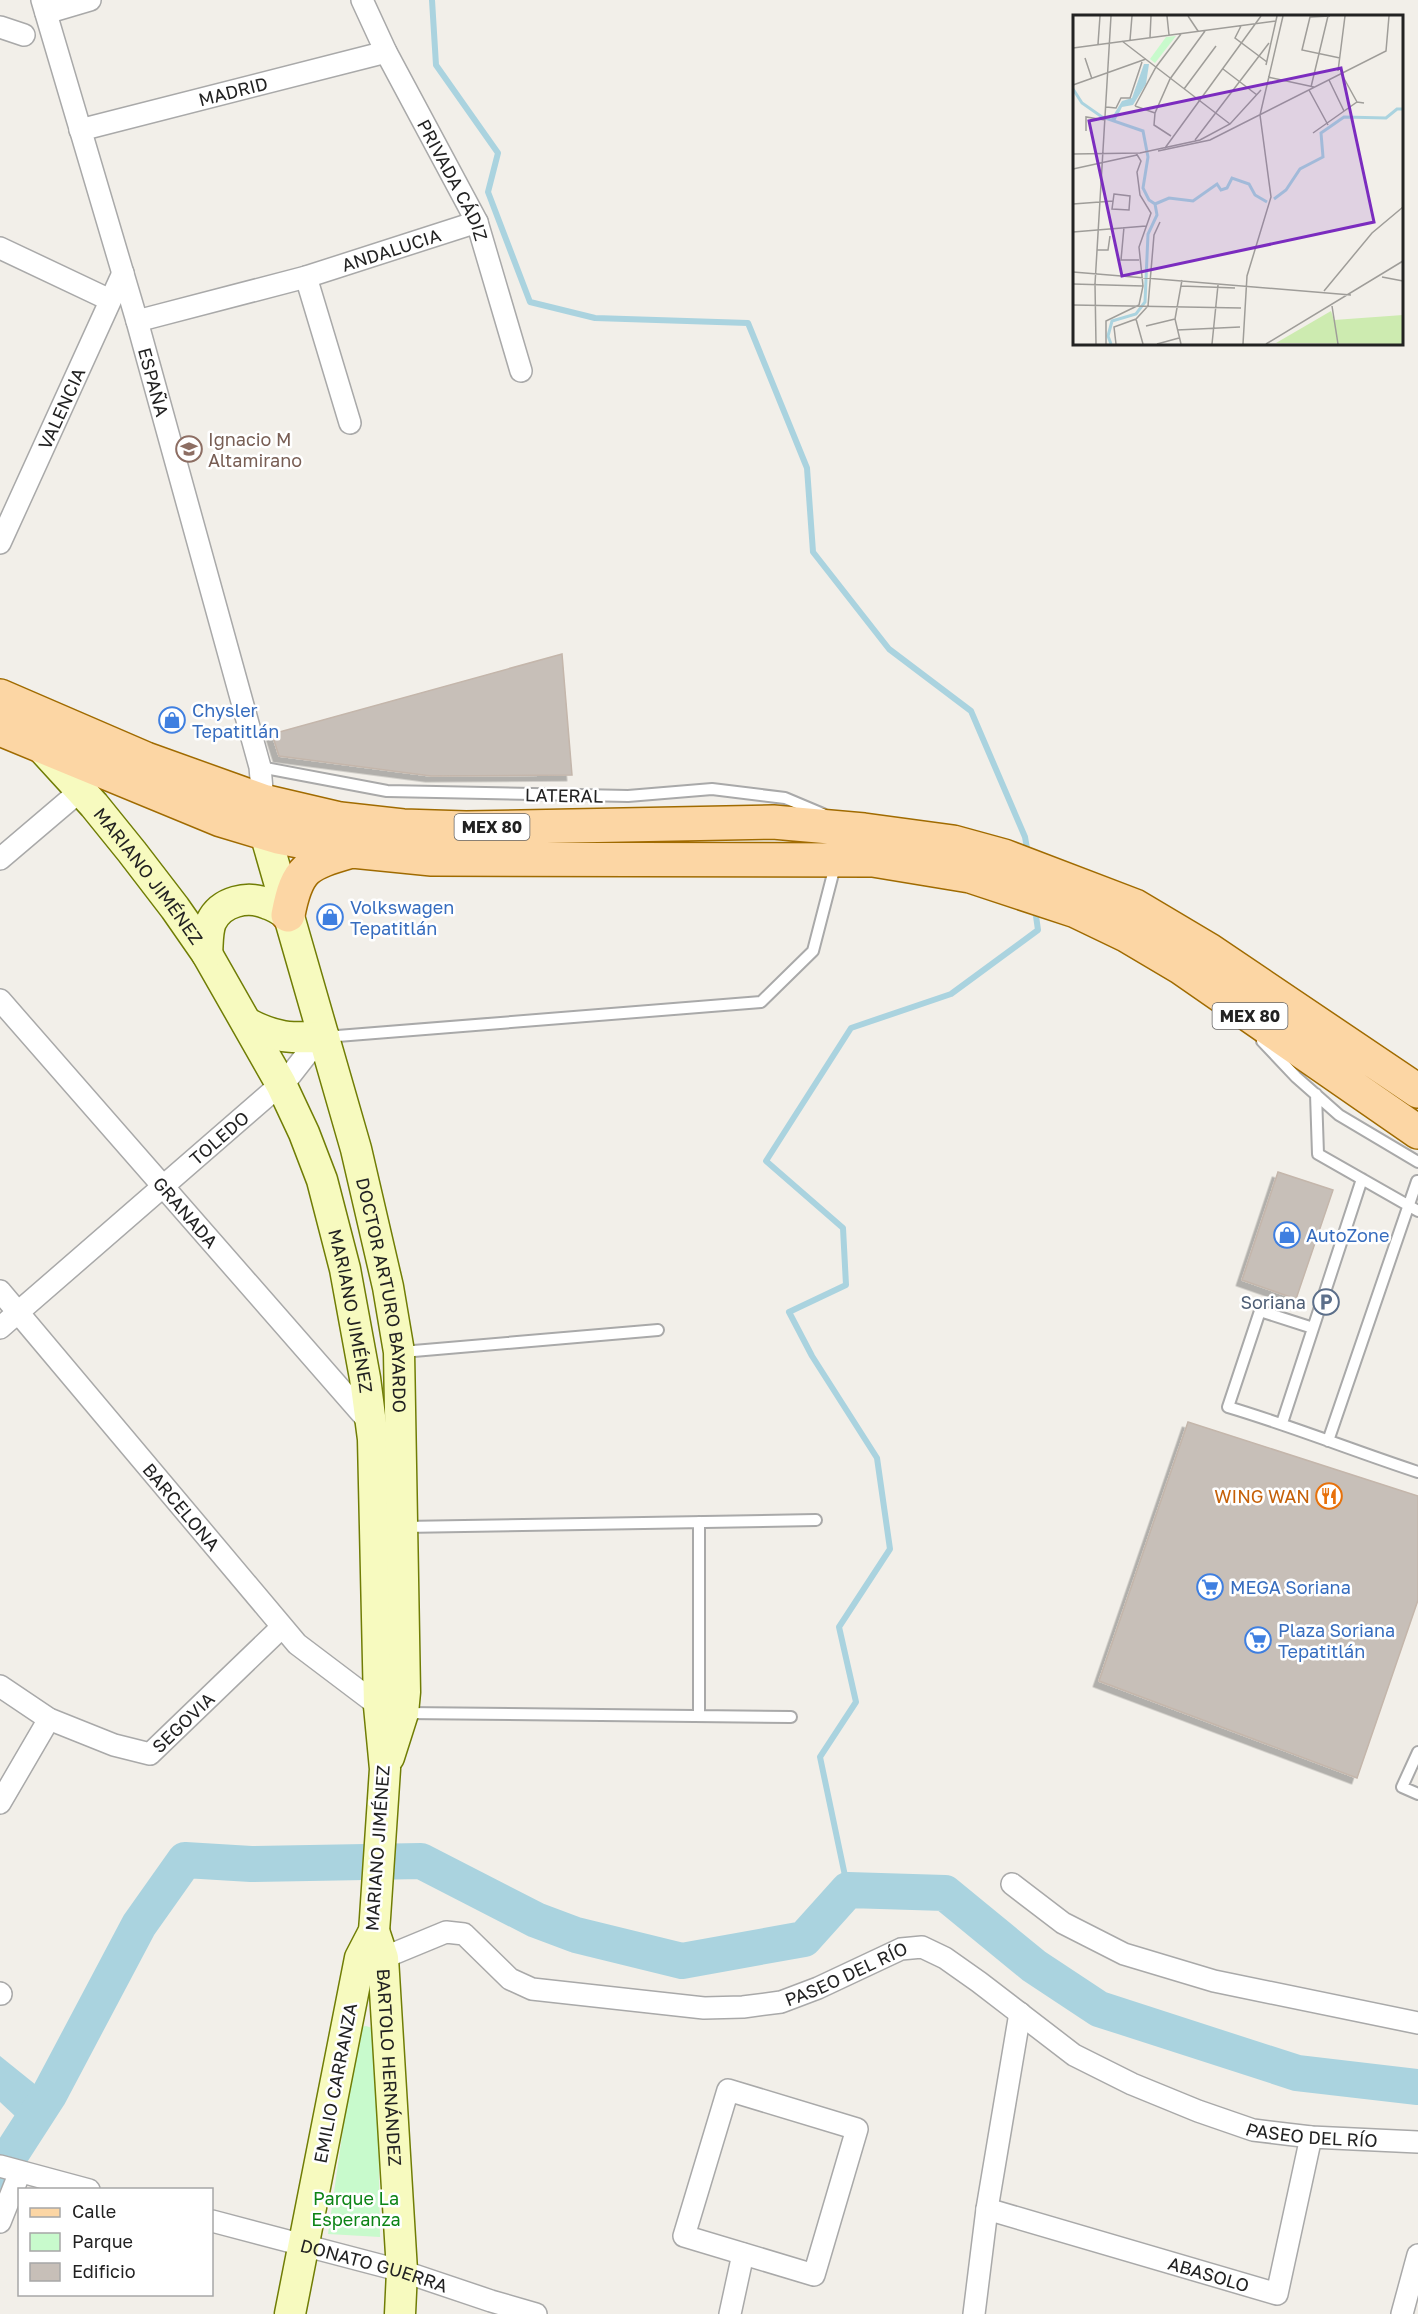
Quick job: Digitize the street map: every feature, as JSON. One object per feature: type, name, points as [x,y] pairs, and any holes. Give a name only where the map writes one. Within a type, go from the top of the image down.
[{"type":"main road","name":"MEX 80","points":[[0,696],[146,759],[263,801],[340,819],[403,826],[466,828],[773,822],[864,830],[953,842],[1002,871],[1077,897],[1135,906],[1209,950],[1418,1091]]},
{"type":"main road","name":"MEX 80","points":[[0,729],[221,820],[265,833],[352,851],[432,859],[873,860],[970,876],[1002,871]]},
{"type":"main road","points":[[288,915],[293,890],[300,876],[320,861],[352,851]]},
{"type":"main road","name":"MEX 80","points":[[1077,897],[1126,935],[1180,968],[1418,1132]]},
{"type":"street","points":[[44,7],[90,0]]},
{"type":"street","name":"PRIVADA CÁDIZ","points":[[362,0],[386,52],[477,222],[521,371]]},
{"type":"street","name":"ESPAÑA","points":[[44,7],[137,321],[260,767],[263,801]]},
{"type":"street","points":[[0,27],[24,35]]},
{"type":"street","name":"MADRID","points":[[80,130],[386,52]]},
{"type":"street","name":"ANDALUCIA","points":[[137,321],[306,277],[477,222]]},
{"type":"street","points":[[0,248],[110,300]]},
{"type":"street","name":"VALENCIA","points":[[0,543],[123,273]]},
{"type":"street","points":[[306,277],[350,423]]},
{"type":"street","name":"MARIANO JIMÉNEZ","points":[[41,747],[80,791],[175,908],[207,954],[280,1084],[304,1133],[322,1180],[361,1355],[371,1423],[391,1710]]},
{"type":"street","points":[[0,859],[80,791]]},
{"type":"street","name":"DOCTOR ARTURO BAYARDO","points":[[263,801],[265,833],[372,1215],[399,1352],[405,1692],[391,1710],[386,1769]]},
{"type":"street","points":[[207,954],[211,922],[218,912],[229,904],[253,900],[267,903],[288,915]]},
{"type":"street","name":"GRANADA","points":[[0,1000],[371,1423],[402,1445]]},
{"type":"street","points":[[247,1023],[269,1034],[284,1038],[324,1037]]},
{"type":"street","name":"TOLEDO","points":[[0,1328],[280,1084],[296,1069],[314,1045],[324,1037]]},
{"type":"street","name":"BARCELONA","points":[[0,1291],[297,1644],[391,1710]]},
{"type":"street","name":"SEGOVIA","points":[[0,1686],[49,1719],[114,1745],[150,1754],[282,1627]]},
{"type":"street","points":[[0,1803],[49,1719]]},
{"type":"street","name":"MARIANO JIMÉNEZ","points":[[373,1941],[386,1769]]},
{"type":"street","points":[[1012,1884],[1063,1923],[1124,1954],[1214,1982],[1418,2023]]},
{"type":"street","name":"PASEO DEL RÍO","points":[[373,1941],[446,1932],[464,1934],[510,1979],[532,1989],[704,2008],[743,2007],[781,2002],[818,1988],[902,1949],[922,1947],[945,1958],[1074,2055],[1132,2084],[1198,2112],[1253,2130],[1311,2137],[1418,2142]]},
{"type":"street","name":"EMILIO CARRANZA","points":[[290,2314],[303,2244],[373,1941]]},
{"type":"street","name":"BARTOLO HERNÁNDEZ","points":[[373,1941],[402,2271],[400,2314]]},
{"type":"street","points":[[974,2314],[987,2209],[1020,2013]]},
{"type":"street","points":[[728,2090],[857,2129],[813,2275],[749,2256],[684,2236],[728,2090]]},
{"type":"street","name":"ABASOLO","points":[[987,2209],[1277,2294],[1311,2137]]},
{"type":"street","points":[[0,2222],[10,2169],[81,2188]]},
{"type":"street","name":"DONATO GUERRA","points":[[213,2221],[402,2271],[536,2314]]},
{"type":"street","points":[[1402,2314],[1418,2255]]},
{"type":"street","points":[[730,2314],[749,2256]]},
{"type":"street","points":[[742,2314],[749,2256]]},
{"type":"lane","name":"LATERAL","points":[[260,767],[387,791],[628,796],[712,789],[785,798],[864,830]]},
{"type":"lane","points":[[324,1037],[762,1002],[813,951],[837,860]]},
{"type":"lane","points":[[1219,995],[1296,1077],[1339,1115],[1418,1162]]},
{"type":"lane","points":[[1316,1094],[1318,1154],[1413,1208]]},
{"type":"lane","points":[[1282,1423],[1362,1179]]},
{"type":"lane","points":[[1328,1441],[1413,1208],[1417,1181]]},
{"type":"lane","points":[[1313,1328],[1260,1311],[1228,1407],[1282,1423],[1418,1472]]},
{"type":"lane","points":[[399,1352],[658,1330]]},
{"type":"lane","points":[[403,1527],[816,1520]]},
{"type":"lane","points":[[699,1522],[699,1716]]},
{"type":"lane","points":[[391,1710],[791,1717]]},
{"type":"lane","points":[[1418,1752],[1402,1787],[1418,1794]]},
{"type":"green space","name":"Parque La Esperanza","points":[[361,2027],[375,2029],[377,2036],[380,2237],[328,2234],[356,2038]]},
{"type":"water","points":[[0,2056],[41,2089],[16,2117],[0,2102]]},
{"type":"building","points":[[562,654],[572,775],[431,776],[279,756],[272,734]]},
{"type":"building","name":"AutoZone","points":[[1278,1172],[1333,1190],[1296,1299],[1242,1280]]},
{"type":"building","name":"Plaza Soriana Tepatitlán","points":[[1188,1422],[1418,1496],[1418,1600],[1357,1778],[1099,1681]]},
{"type":"waterway","points":[[432,0],[436,65],[498,153],[488,192],[530,302],[595,318],[748,323],[807,468],[813,552],[889,649],[971,711],[1025,837],[1028,854]]},
{"type":"waterway","points":[[848,1890],[820,1757],[856,1702],[839,1627],[890,1549],[877,1458],[812,1356],[789,1312],[846,1285],[843,1228],[766,1161],[851,1028],[951,994],[1038,930],[1035,909]]},
{"type":"waterway","points":[[0,2171],[49,2095],[139,1925],[185,1860],[251,1864],[421,1861],[536,1920],[576,1935],[682,1961],[804,1939],[848,1890],[945,1893],[1034,1966],[1099,2009],[1297,2073],[1418,2087]]},
{"type":"place","name":"Ignacio M Altamirano","points":[[189,449]]},
{"type":"place","name":"Chysler Tepatitlán","points":[[172,720]]},
{"type":"place","name":"Volkswagen Tepatitlán","points":[[330,917]]},
{"type":"place","name":"AutoZone","points":[[1287,1235]]},
{"type":"place","name":"Soriana","points":[[1326,1302]]},
{"type":"place","name":"WING WAN","points":[[1329,1496]]},
{"type":"place","name":"MEGA Soriana","points":[[1210,1587]]},
{"type":"place","name":"Plaza Soriana Tepatitlán","points":[[1258,1640]]}]
